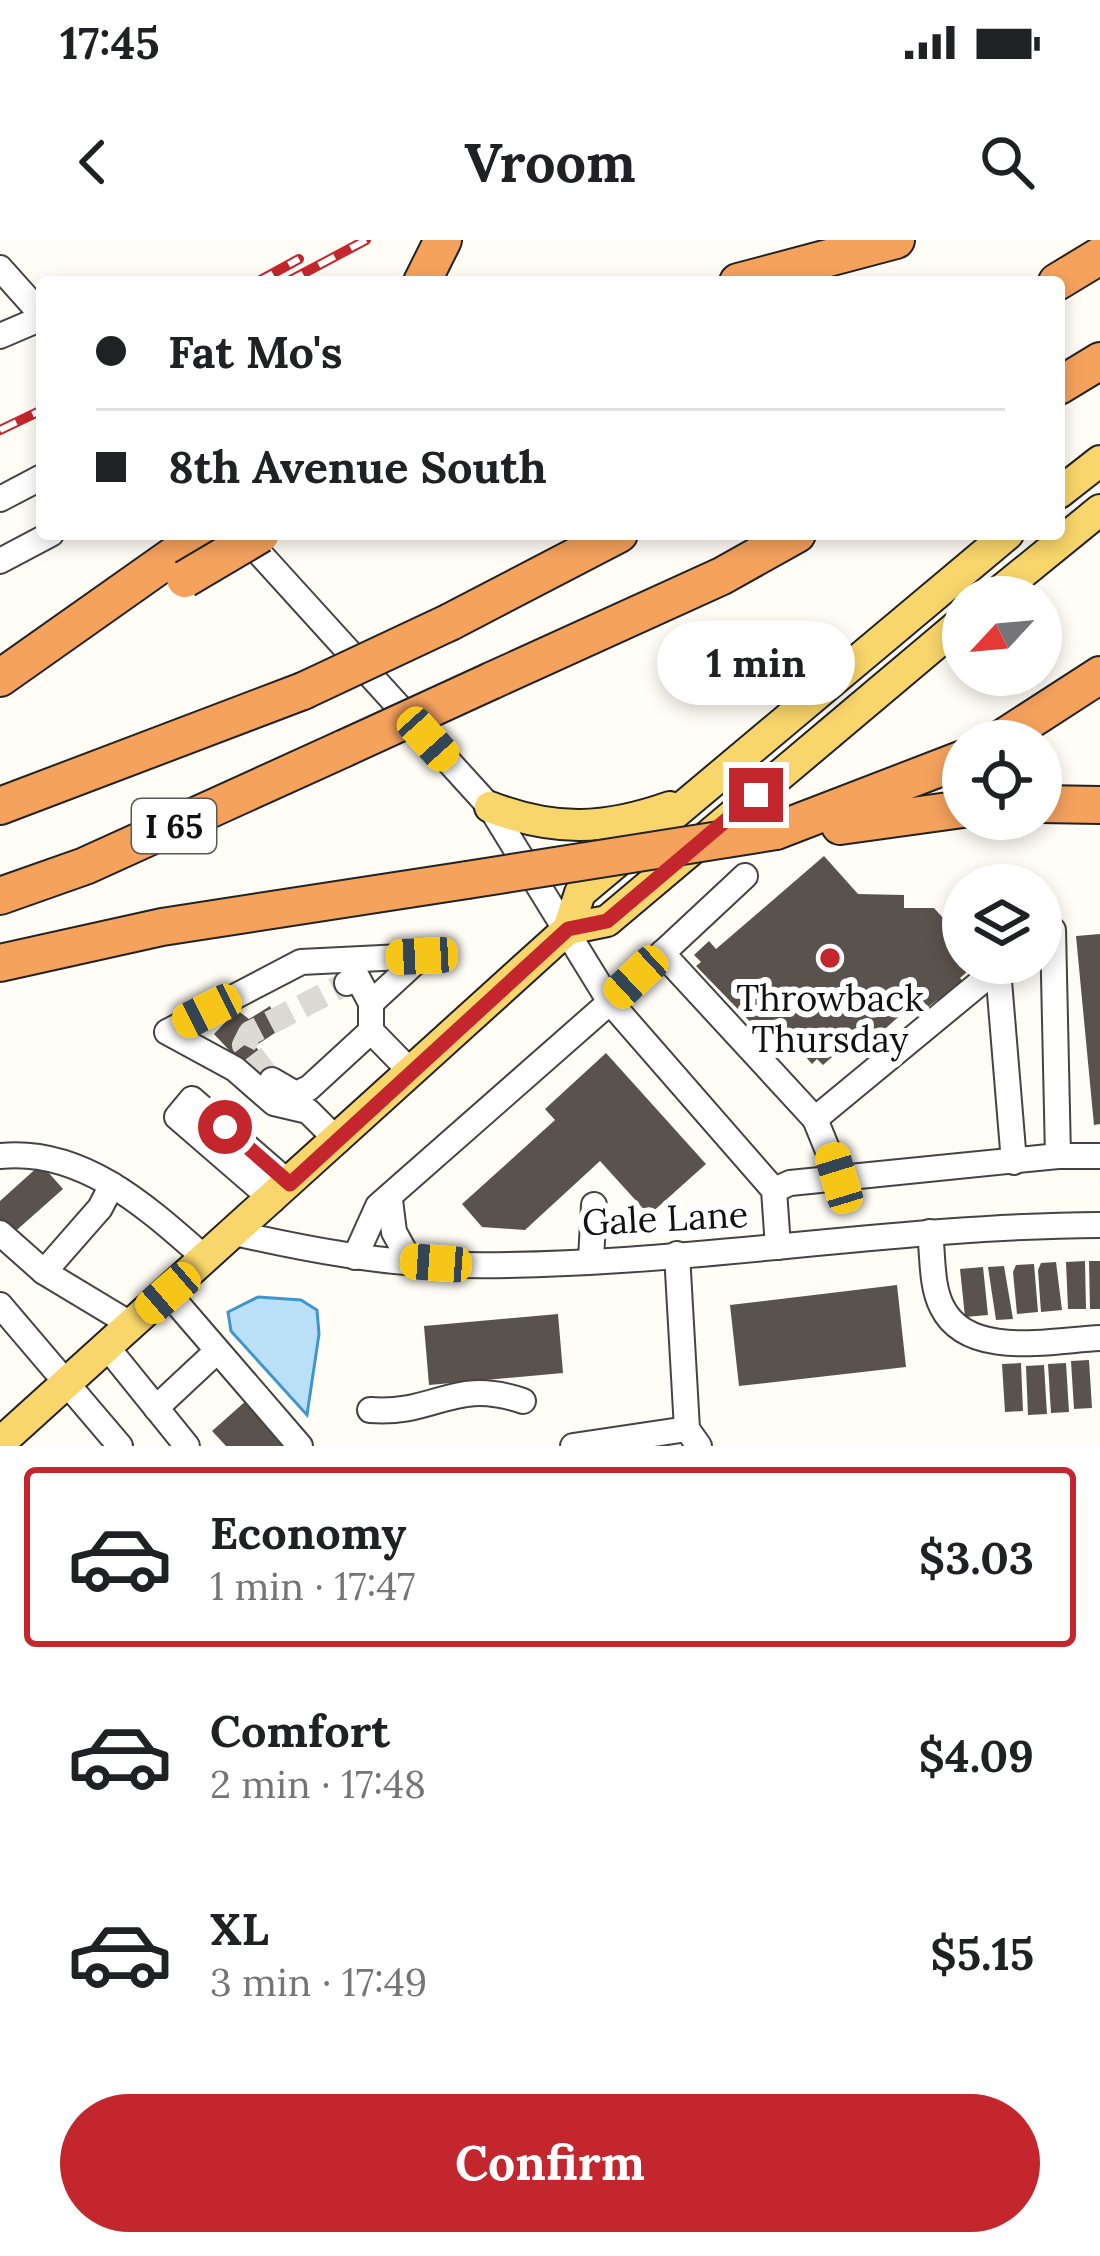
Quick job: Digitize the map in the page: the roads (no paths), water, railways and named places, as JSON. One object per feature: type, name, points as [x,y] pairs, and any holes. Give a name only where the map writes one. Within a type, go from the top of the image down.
[{"type":"highway","points":[[425,276],[443,240]]},
{"type":"highway","points":[[761,276],[896,240]]},
{"type":"highway","points":[[1065,277],[1100,256]]},
{"type":"highway","points":[[1065,382],[1100,361]]},
{"type":"highway","points":[[178,570],[200,540]]},
{"type":"highway","points":[[0,678],[178,570],[247,540]]},
{"type":"highway","name":"I 65","points":[[0,806],[304,691],[608,540]]},
{"type":"highway","name":"I 65","points":[[0,896],[85,866],[722,576],[786,540]]},
{"type":"highway","points":[[1030,720],[1100,675]]},
{"type":"highway","points":[[776,831],[942,767]]},
{"type":"highway","points":[[1062,804],[1100,805]]},
{"type":"highway","points":[[0,963],[162,927],[776,831],[942,811]]},
{"type":"main road","points":[[1065,489],[1100,461]]},
{"type":"main road","points":[[1065,538],[1100,510]]},
{"type":"main road","points":[[4,1431],[68,1382],[168,1293],[568,929],[580,893],[1001,540]]},
{"type":"main road","points":[[1019,576],[1063,540]]},
{"type":"main road","points":[[568,929],[607,921],[942,640]]},
{"type":"main road","points":[[490,808],[555,828],[596,828],[687,801]]},
{"type":"street","points":[[0,268],[36,310]]},
{"type":"street","points":[[0,336],[36,320]]},
{"type":"street","points":[[0,499],[36,480]]},
{"type":"street","points":[[0,561],[40,540]]},
{"type":"street","points":[[247,540],[490,808],[610,1002],[774,1190],[778,1247]]},
{"type":"street","points":[[355,1257],[378,1206],[745,876]]},
{"type":"street","points":[[662,953],[815,1119],[839,1178]]},
{"type":"street","points":[[338,1141],[308,1111],[274,1103],[236,1070],[166,1032],[301,962],[422,956],[371,1003]]},
{"type":"street","points":[[347,982],[357,977],[371,1003],[370,1031],[412,1073]]},
{"type":"street","points":[[815,1119],[979,984]]},
{"type":"street","points":[[1002,984],[1014,1162]]},
{"type":"street","points":[[1054,984],[1058,1156]]},
{"type":"street","points":[[266,1074],[296,1094],[370,1031]]},
{"type":"street","points":[[0,1156],[59,1160],[112,1185],[146,1206],[206,1259]]},
{"type":"street","points":[[774,1190],[839,1178],[1100,1156]]},
{"type":"street","points":[[44,1272],[100,1208],[112,1185]]},
{"type":"street","points":[[390,1200],[394,1232],[410,1261]]},
{"type":"street","points":[[591,1258],[594,1205]]},
{"type":"street","name":"Gale Lane","points":[[235,1233],[355,1257],[462,1265],[778,1247],[930,1232],[1100,1225]]},
{"type":"street","points":[[930,1232],[936,1290],[942,1308],[962,1330],[986,1340],[1100,1339]]},
{"type":"street","points":[[0,1233],[44,1272],[132,1325]]},
{"type":"street","points":[[573,1446],[693,1438],[677,1254]]},
{"type":"street","points":[[168,1293],[300,1446]]},
{"type":"street","points":[[0,1305],[118,1445]]},
{"type":"street","points":[[107,1347],[187,1446]]},
{"type":"street","points":[[156,1408],[218,1351]]},
{"type":"street","points":[[370,1410],[416,1411],[466,1390],[523,1401]]},
{"type":"water","points":[[258,1297],[301,1300],[317,1310],[319,1334],[307,1415],[231,1331],[228,1312]]},
{"type":"tunnel","points":[[266,1074],[244,1045],[250,1033],[347,983]]},
{"type":"railway","points":[[298,276],[366,240]]},
{"type":"railway","points":[[268,276],[299,259]]},
{"type":"railway","points":[[0,430],[36,413]]},
{"type":"place","name":"Throwback Thursday","points":[[830,958]]}]
